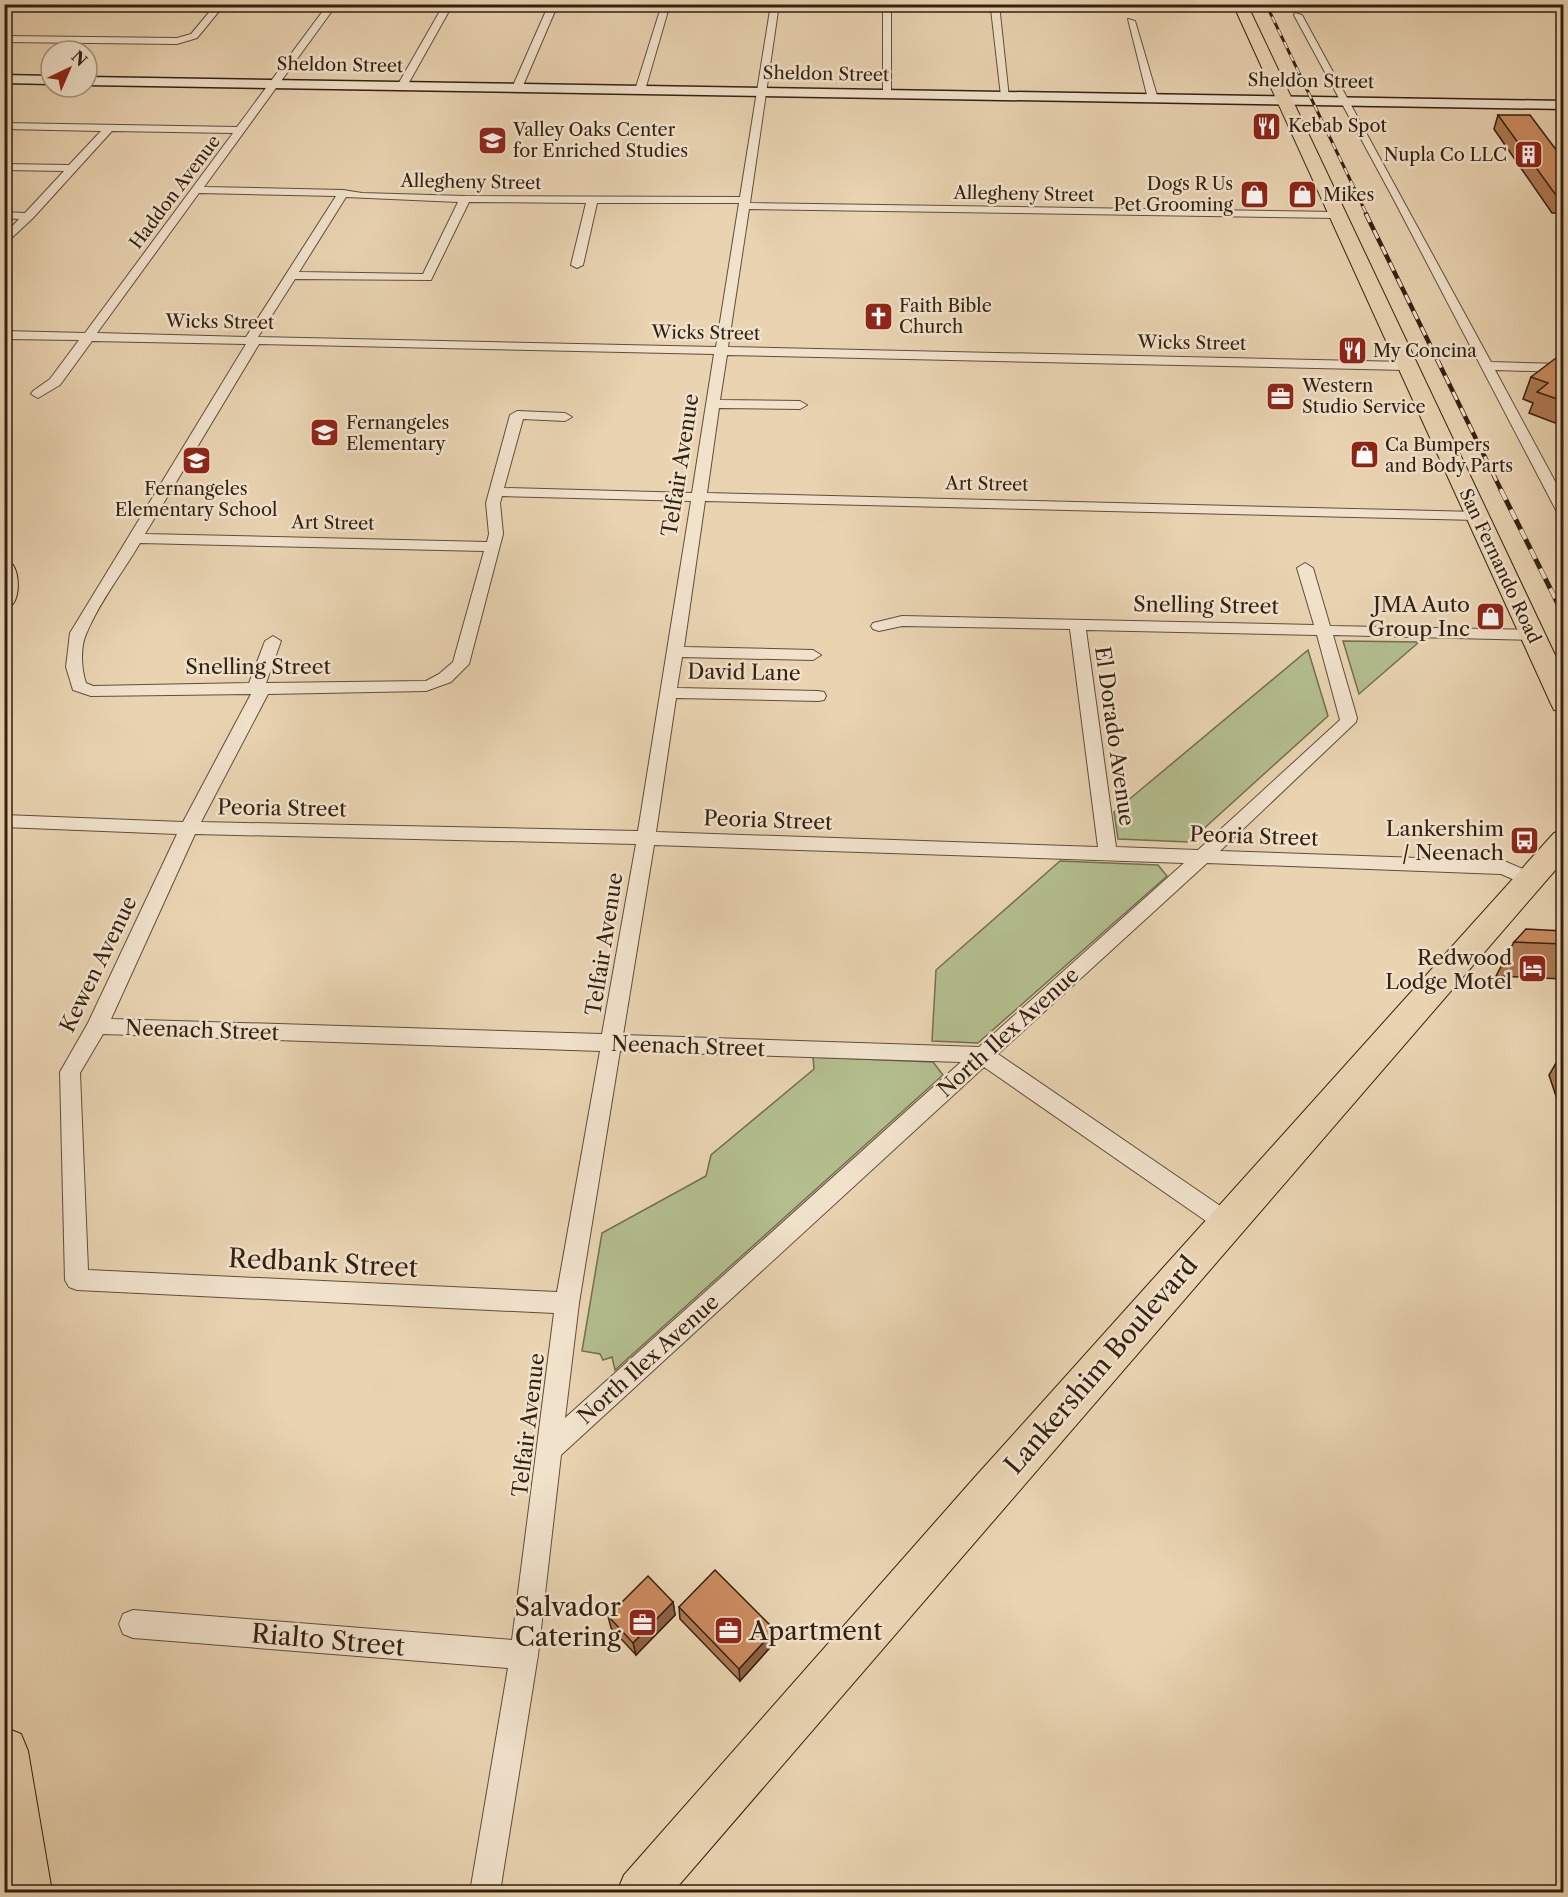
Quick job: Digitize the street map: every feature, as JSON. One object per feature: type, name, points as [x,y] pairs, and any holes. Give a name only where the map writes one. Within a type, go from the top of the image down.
[{"type":"highway","points":[[4,570],[4,598]]},
{"type":"highway","points":[[4,1751],[27,1893]]},
{"type":"main road","name":"San Fernando Road","points":[[1240,4],[1563,704]]},
{"type":"main road","points":[[4,79],[39,80]]},
{"type":"main road","name":"Sheldon Street","points":[[99,81],[1563,105]]},
{"type":"main road","name":"Lankershim Boulevard","points":[[641,1893],[1563,840]]},
{"type":"main road","points":[[1528,879],[1563,861]]},
{"type":"street","points":[[99,40],[177,41],[187,39],[194,36],[221,4]]},
{"type":"street","name":"Haddon Avenue","points":[[38,394],[55,382],[333,4]]},
{"type":"street","points":[[402,86],[449,4]]},
{"type":"street","points":[[517,88],[554,4]]},
{"type":"street","points":[[640,90],[666,4]]},
{"type":"street","name":"Telfair Avenue","points":[[485,1893],[524,1655],[567,1303],[676,651],[775,4]]},
{"type":"street","points":[[886,94],[888,4],[995,5],[1006,96]]},
{"type":"street","points":[[1298,15],[1563,512]]},
{"type":"street","points":[[1131,21],[1153,99]]},
{"type":"street","points":[[75,39],[83,32]]},
{"type":"street","points":[[4,39],[39,40]]},
{"type":"street","points":[[4,126],[241,130]]},
{"type":"street","points":[[4,242],[110,127]]},
{"type":"street","points":[[4,167],[71,168]]},
{"type":"street","name":"Allegheny Street","points":[[196,190],[343,193],[362,196],[465,199],[592,201],[644,198],[745,203],[1338,215]]},
{"type":"street","points":[[135,538],[290,275],[343,193]]},
{"type":"street","points":[[290,275],[427,278],[465,199]]},
{"type":"street","points":[[577,265],[592,201]]},
{"type":"street","points":[[4,215],[29,216]]},
{"type":"street","name":"Wicks Street","points":[[4,334],[87,338],[1406,366]]},
{"type":"street","points":[[1487,366],[1563,368]]},
{"type":"street","points":[[714,404],[795,405],[788,420]]},
{"type":"street","points":[[493,547],[496,534],[493,503],[495,492],[517,416],[566,417]]},
{"type":"street","name":"Art Street","points":[[495,492],[1477,516]]},
{"type":"street","name":"Art Street","points":[[135,538],[493,547]]},
{"type":"street","name":"Snelling Street","points":[[135,538],[78,633],[74,648],[74,675],[80,686],[92,691],[426,686],[447,678],[460,664],[493,547]]},
{"type":"street","name":"North Ilex Avenue","points":[[549,1449],[1202,858],[1348,722],[1349,718],[1305,568]]},
{"type":"street","name":"Snelling Street","points":[[879,626],[902,621],[1533,635]]},
{"type":"street","name":"El Dorado Avenue","points":[[1077,625],[1108,854]]},
{"type":"street","name":"Kewen Avenue","points":[[78,1280],[70,1072],[97,1026],[189,828],[258,690],[273,641]]},
{"type":"street","points":[[676,651],[806,651]]},
{"type":"street","name":"David Lane","points":[[669,693],[818,696]]},
{"type":"street","name":"Peoria Street","points":[[4,821],[189,828],[646,838],[1504,868],[1528,879]]},
{"type":"street","name":"Neenach Street","points":[[97,1026],[983,1055]]},
{"type":"street","points":[[983,1055],[1227,1223]]},
{"type":"street","name":"Redbank Street","points":[[78,1280],[567,1303]]},
{"type":"street","name":"Rialto Street","points":[[133,1624],[524,1655]]},
{"type":"green space","points":[[1343,641],[1419,642],[1359,694]]},
{"type":"green space","points":[[1308,650],[1328,716],[1189,842],[1118,839],[1114,812]]},
{"type":"green space","points":[[1060,861],[1158,865],[1167,876],[978,1043],[932,1041],[936,970]]},
{"type":"green space","points":[[813,1057],[933,1062],[943,1075],[615,1370],[612,1357],[603,1360],[600,1354],[582,1351],[602,1233],[706,1176],[711,1155],[814,1069]]},
{"type":"building","points":[[1498,115],[1530,115],[1563,159],[1563,198],[1558,198]]},
{"type":"building","points":[[1556,358],[1563,360],[1563,401],[1537,392],[1548,383],[1531,377]]},
{"type":"building","points":[[1526,929],[1563,931],[1563,944],[1514,942]]},
{"type":"building","name":"Apartment","points":[[715,1570],[775,1630],[739,1669],[679,1607]]},
{"type":"building","name":"Salvador Catering","points":[[648,1576],[673,1602],[633,1643],[608,1616]]},
{"type":"railway","points":[[1266,4],[1367,215]]},
{"type":"railway","points":[[1366,214],[1502,492]]},
{"type":"railway","points":[[1502,492],[1564,616]]},
{"type":"place","name":"Kebab Spot","points":[[1267,126]]},
{"type":"place","name":"Valley Oaks Center for Enriched Studies","points":[[492,140]]},
{"type":"place","name":"Nupla Co LLC","points":[[1528,155]]},
{"type":"place","name":"Dogs R Us Pet Grooming","points":[[1254,194]]},
{"type":"place","name":"Mikes","points":[[1302,195]]},
{"type":"place","name":"Faith Bible Church","points":[[878,316]]},
{"type":"place","name":"My Concina","points":[[1352,351]]},
{"type":"place","name":"Western Studio Service","points":[[1281,396]]},
{"type":"place","name":"Fernangeles Elementary","points":[[325,433]]},
{"type":"place","name":"Ca Bumpers and Body Parts","points":[[1364,455]]},
{"type":"place","name":"Fernangeles Elementary School","points":[[196,460]]},
{"type":"place","name":"JMA Auto Group Inc","points":[[1491,616]]},
{"type":"place","name":"Lankershim / Neenach","points":[[1525,840]]},
{"type":"place","name":"Redwood Lodge Motel","points":[[1533,969]]},
{"type":"place","name":"Salvador Catering","points":[[642,1622]]},
{"type":"place","name":"Apartment","points":[[728,1631]]}]
